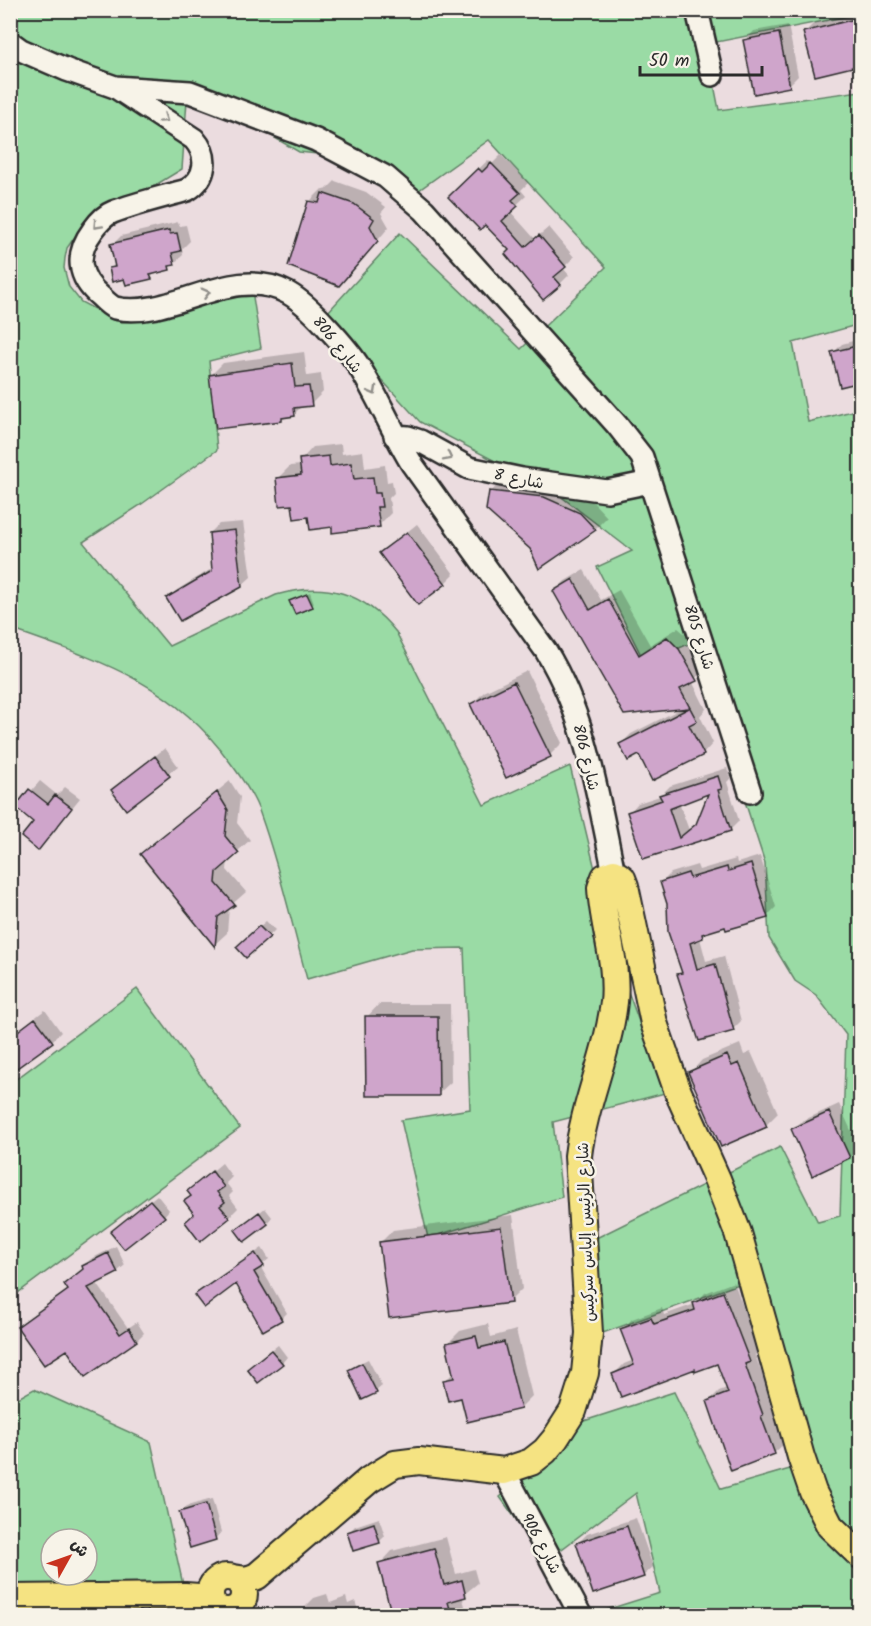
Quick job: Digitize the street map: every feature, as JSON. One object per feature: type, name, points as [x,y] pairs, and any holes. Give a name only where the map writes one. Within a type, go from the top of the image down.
[{"type":"main road","name":"شارع الرئيس إلياس سركيس","points":[[10,1598],[185,1596],[232,1598],[369,1480],[395,1464],[419,1461],[504,1471],[531,1462],[545,1451],[573,1411],[585,1373],[589,1333],[578,1155],[581,1132],[600,1070],[614,1000],[614,978],[601,888],[605,878],[614,873]]},
{"type":"main road","points":[[614,873],[622,878],[626,886],[654,1023],[678,1092],[717,1179],[738,1233],[779,1382],[813,1492],[830,1526],[861,1555]]},
{"type":"street","points":[[697,10],[712,75]]},
{"type":"street","points":[[10,42],[21,50],[67,70],[115,87]]},
{"type":"street","name":"شارع 806","points":[[115,87],[194,140],[202,150],[205,163],[198,182],[187,190],[109,214],[96,224],[85,241],[80,258],[82,274],[95,293],[112,307],[132,310],[154,307],[232,286],[268,285],[288,293],[313,312],[337,338],[359,366],[395,436],[452,521],[528,624],[561,676],[577,715],[614,873]]},
{"type":"street","name":"شارع 805","points":[[115,87],[190,92],[316,140],[386,177],[424,210],[617,425],[642,457],[750,792]]},
{"type":"street","name":"شارع 8","points":[[395,436],[420,441],[469,468],[533,481],[607,491],[650,482]]},
{"type":"street","name":"شارع 906","points":[[504,1471],[581,1616]]},
{"type":"green space","points":[[10,11],[860,11],[860,14],[706,44],[719,110],[860,91],[860,324],[793,343],[808,422],[860,409],[860,1615],[590,1615],[660,1593],[636,1493],[546,1561],[500,1497],[584,1421],[674,1392],[721,1489],[790,1469],[739,1284],[589,1338],[580,1246],[780,1147],[818,1222],[840,1216],[846,1035],[816,995],[795,981],[769,938],[765,863],[693,642],[645,663],[597,567],[632,551],[555,492],[420,422],[370,367],[328,312],[400,233],[521,349],[606,267],[489,140],[405,200],[336,156],[299,152],[188,87],[182,169],[78,232],[67,248],[65,258],[64,268],[69,287],[81,302],[98,311],[108,313],[136,307],[208,279],[250,278],[261,348],[209,361],[217,450],[139,506],[83,542],[169,646],[276,595],[311,589],[342,593],[371,607],[396,632],[484,805],[570,766],[618,964],[665,1093],[553,1122],[562,1197],[428,1238],[401,1120],[470,1109],[464,948],[412,949],[307,979],[280,877],[258,809],[239,774],[207,734],[183,711],[131,677],[74,652],[11,629]]},
{"type":"green space","points":[[137,989],[240,1128],[11,1298],[11,1083]]},
{"type":"green space","points":[[34,1389],[151,1442],[184,1589],[69,1587],[99,1587],[99,1527],[39,1527],[39,1586],[11,1586],[11,1402]]},
{"type":"building","points":[[859,18],[861,65],[815,76],[803,32]]},
{"type":"building","points":[[779,33],[790,87],[754,94],[743,40]]},
{"type":"building","points":[[491,163],[520,193],[512,200],[518,206],[502,221],[525,247],[539,235],[566,267],[554,277],[561,285],[543,300],[505,254],[509,250],[485,225],[480,230],[448,197],[478,168],[482,172]]},
{"type":"building","points":[[322,193],[354,204],[374,219],[370,226],[378,241],[339,286],[288,266],[308,201],[319,203]]},
{"type":"building","points":[[169,230],[170,234],[177,233],[181,251],[172,253],[175,265],[169,266],[170,270],[150,275],[152,279],[126,285],[124,279],[112,282],[109,268],[115,267],[110,244]]},
{"type":"building","points":[[861,345],[861,382],[840,387],[831,352]]},
{"type":"building","points":[[292,363],[295,387],[309,386],[312,406],[294,408],[295,416],[282,418],[282,421],[216,429],[209,375]]},
{"type":"building","points":[[329,456],[330,466],[351,463],[354,479],[373,477],[375,493],[380,493],[382,507],[377,507],[380,527],[332,533],[332,527],[310,530],[308,517],[294,519],[292,505],[279,506],[276,478],[301,475],[299,459]]},
{"type":"building","points":[[489,491],[544,497],[580,513],[596,530],[539,569],[530,549],[486,510]]},
{"type":"building","points":[[235,530],[242,587],[180,621],[166,598],[212,571],[209,533]]},
{"type":"building","points":[[407,532],[446,584],[418,605],[379,553]]},
{"type":"building","points":[[573,579],[590,610],[608,599],[639,655],[667,637],[679,649],[697,681],[680,689],[697,721],[689,725],[704,755],[652,781],[639,755],[628,761],[619,744],[689,708],[624,715],[553,591]]},
{"type":"building","points":[[307,594],[313,607],[295,614],[289,601]]},
{"type":"building","points":[[514,682],[551,757],[506,778],[470,704]]},
{"type":"building","points":[[155,756],[170,776],[126,810],[111,790]]},
{"type":"building","points":[[718,776],[722,789],[718,790],[731,831],[643,859],[627,812],[662,800],[659,795]],"holes":[[[708,794],[696,824],[679,838],[669,809]]]},
{"type":"building","points":[[29,789],[48,804],[55,795],[72,808],[38,851],[21,837],[33,822],[15,807]]},
{"type":"building","points":[[217,792],[228,810],[225,836],[239,853],[217,872],[216,883],[235,905],[218,917],[215,947],[140,854]]},
{"type":"building","points":[[751,864],[768,918],[702,934],[703,938],[690,943],[697,969],[715,964],[734,1031],[699,1041],[677,974],[682,973],[668,932],[667,904],[660,882],[688,873],[690,878],[727,867],[728,871]]},
{"type":"building","points":[[259,926],[270,937],[246,958],[236,947]]},
{"type":"building","points":[[365,1016],[438,1016],[439,1096],[366,1096]]},
{"type":"building","points":[[35,1018],[53,1042],[10,1073],[10,1037]]},
{"type":"building","points":[[727,1055],[732,1066],[739,1063],[767,1127],[721,1147],[688,1072]]},
{"type":"building","points":[[829,1112],[850,1158],[812,1176],[791,1129]]},
{"type":"building","points":[[212,1171],[224,1187],[217,1192],[225,1202],[220,1206],[230,1218],[200,1242],[185,1222],[194,1214],[184,1201],[191,1196],[187,1191]]},
{"type":"building","points":[[150,1200],[165,1217],[124,1249],[110,1232]]},
{"type":"building","points":[[259,1212],[268,1224],[244,1242],[235,1230]]},
{"type":"building","points":[[501,1227],[511,1303],[389,1318],[379,1242]]},
{"type":"building","points":[[108,1253],[118,1273],[88,1288],[120,1334],[129,1328],[137,1341],[85,1377],[67,1350],[44,1365],[17,1327],[68,1290],[64,1284],[83,1269],[82,1266]]},
{"type":"building","points":[[255,1253],[264,1266],[254,1272],[282,1320],[263,1331],[236,1284],[204,1308],[194,1295]]},
{"type":"building","points":[[723,1292],[750,1362],[745,1364],[775,1454],[731,1471],[707,1401],[728,1393],[717,1364],[695,1372],[695,1369],[621,1397],[612,1374],[634,1365],[620,1329],[651,1318],[654,1324],[695,1310],[693,1303]]},
{"type":"building","points":[[476,1336],[479,1348],[504,1342],[521,1409],[467,1422],[461,1398],[448,1401],[443,1380],[454,1378],[446,1343]]},
{"type":"building","points":[[271,1350],[283,1364],[258,1383],[247,1369]]},
{"type":"building","points":[[362,1363],[377,1393],[362,1400],[348,1370]]},
{"type":"building","points":[[206,1504],[216,1540],[190,1548],[179,1512]]},
{"type":"building","points":[[374,1523],[380,1543],[353,1551],[347,1532]]},
{"type":"building","points":[[627,1526],[644,1577],[593,1594],[576,1543]]},
{"type":"building","points":[[434,1548],[444,1585],[462,1580],[466,1597],[448,1602],[452,1616],[392,1616],[378,1563]]}]
